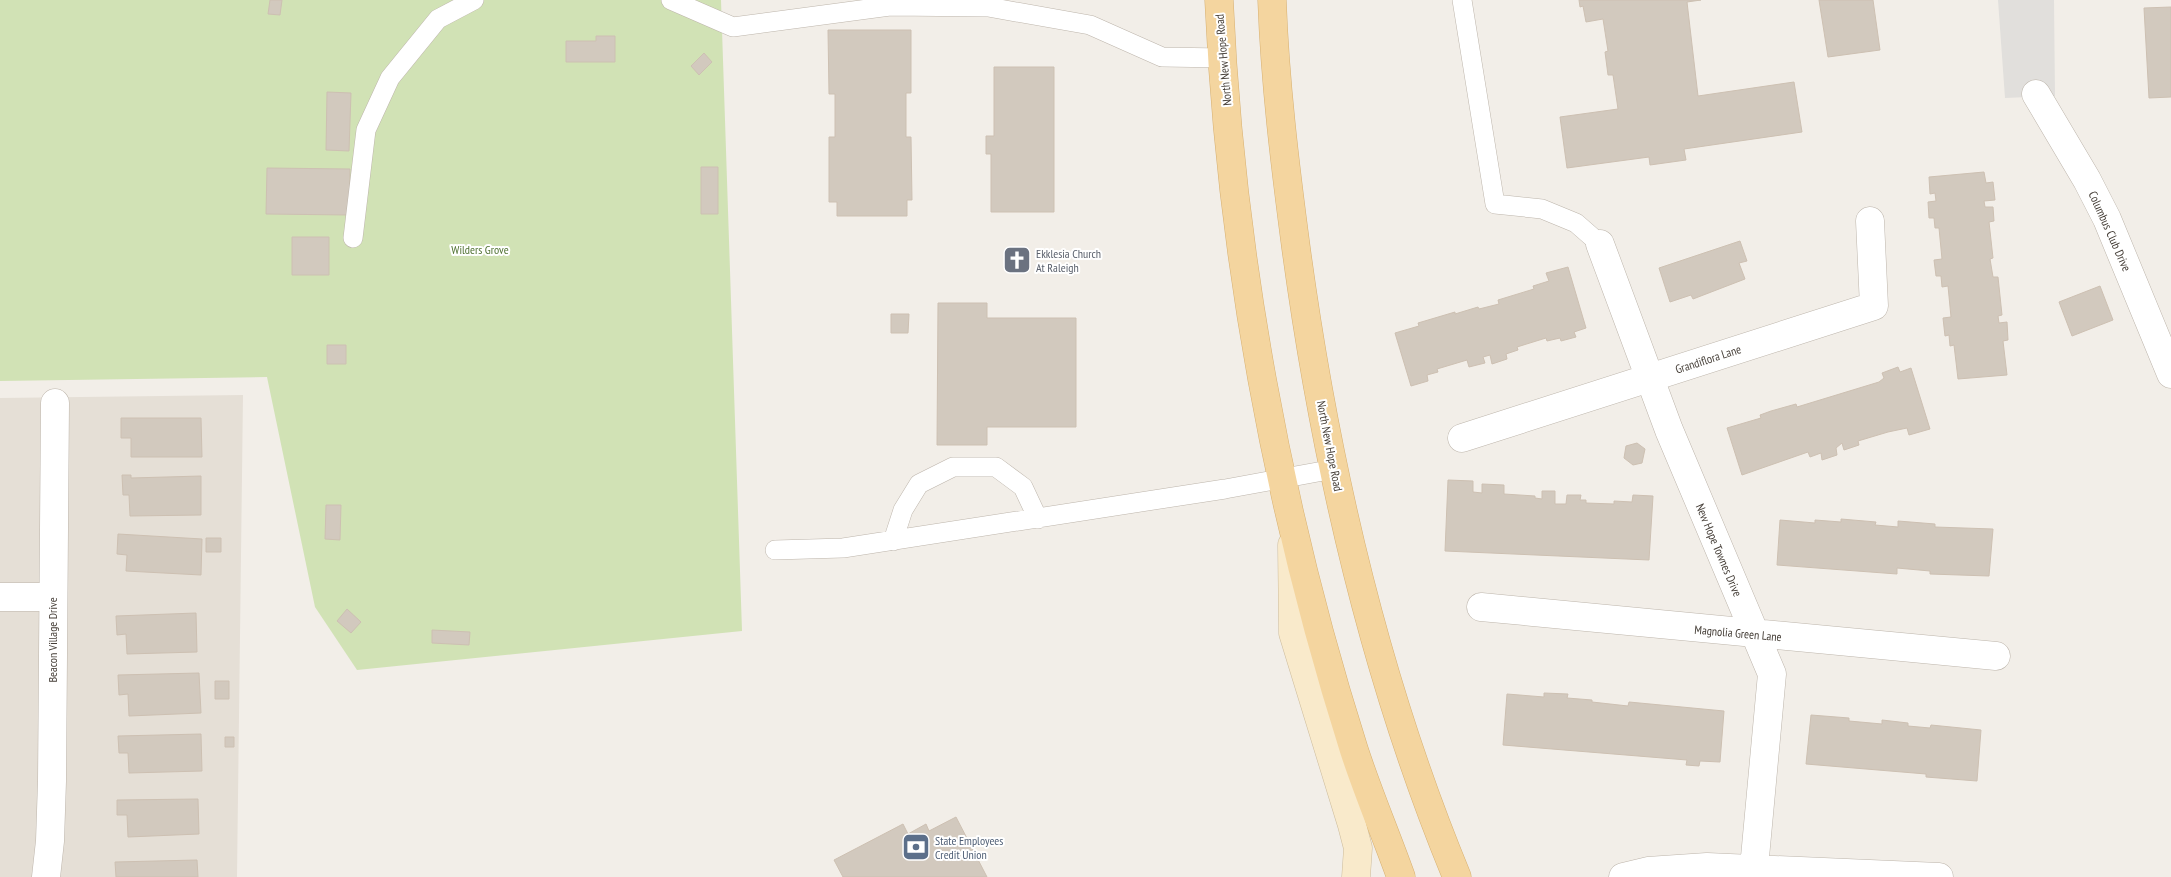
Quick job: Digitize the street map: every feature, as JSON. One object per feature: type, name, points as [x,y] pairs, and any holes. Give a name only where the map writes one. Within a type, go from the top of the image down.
[{"type":"main road","name":"North New Hope Road","points":[[1219,0],[1237,214],[1266,395],[1283,478],[1320,634],[1352,742],[1401,877]]},
{"type":"main road","name":"North New Hope Road","points":[[1272,0],[1285,164],[1307,324],[1334,468],[1383,666],[1438,833],[1457,877]]},
{"type":"main road","points":[[1291,516],[1293,633],[1358,848],[1356,877]]},
{"type":"street","name":"Columbus Club Drive","points":[[2036,94],[2087,180],[2106,219],[2171,374]]},
{"type":"street","name":"Grandiflora Lane","points":[[1462,438],[1874,306],[1870,222]]},
{"type":"street","name":"New Hope Townes Drive","points":[[1600,244],[1670,430],[1754,635],[1772,674],[1753,872]]},
{"type":"street","name":"Beacon Village Drive","points":[[46,877],[50,841],[52,781],[55,403]]},
{"type":"street","points":[[0,597],[52,597]]},
{"type":"street","name":"Magnolia Green Lane","points":[[1481,608],[1754,635],[1996,656]]},
{"type":"street","points":[[1624,877],[1648,871],[1677,868],[1939,877]]},
{"type":"lane","points":[[353,238],[366,130],[390,78],[438,20],[474,0]]},
{"type":"lane","points":[[671,0],[733,27],[890,6],[988,7],[1090,25],[1162,57],[1223,58]]},
{"type":"lane","points":[[1462,0],[1495,204],[1542,209],[1576,223],[1600,244]]},
{"type":"lane","points":[[893,541],[903,510],[919,484],[953,467],[996,467],[1023,487],[1038,519]]},
{"type":"lane","points":[[775,550],[843,548],[893,541],[1038,519],[1334,468]]},
{"type":"shaded area","points":[[1998,0],[2054,0],[2055,96],[2005,98]]},
{"type":"shaded area","points":[[243,395],[237,877],[0,877],[0,398]]},
{"type":"green space","name":"Wilders Grove","points":[[0,0],[721,0],[742,631],[357,670],[315,607],[267,377],[0,381]]},
{"type":"building","points":[[270,0],[282,0],[280,15],[268,14]]},
{"type":"building","points":[[1579,0],[1701,0],[1687,2],[1698,96],[1794,82],[1802,132],[1684,149],[1686,160],[1650,165],[1649,157],[1567,168],[1560,117],[1618,109],[1613,75],[1608,75],[1605,52],[1608,51],[1603,19],[1586,22],[1583,6],[1580,7]]},
{"type":"building","points":[[1819,0],[1873,0],[1880,50],[1828,57]]},
{"type":"building","points":[[2171,7],[2171,97],[2149,98],[2144,8]]},
{"type":"building","points":[[828,30],[911,30],[911,93],[906,93],[906,137],[911,137],[912,200],[907,200],[907,216],[837,216],[837,202],[829,202],[829,137],[835,137],[835,94],[829,94]]},
{"type":"building","points":[[596,36],[615,36],[615,62],[566,62],[566,41],[596,41]]},
{"type":"building","points":[[704,53],[712,62],[699,75],[691,66]]},
{"type":"building","points":[[994,67],[1054,67],[1054,212],[991,212],[991,154],[986,154],[986,136],[994,136]]},
{"type":"building","points":[[327,92],[351,93],[349,151],[326,150]]},
{"type":"building","points":[[701,167],[718,167],[718,214],[701,214]]},
{"type":"building","points":[[267,168],[350,169],[349,215],[266,214]]},
{"type":"building","points":[[1984,172],[1986,183],[1993,182],[1995,200],[1984,201],[1985,207],[1993,207],[1994,221],[1989,222],[1993,258],[1990,259],[1993,277],[1998,277],[2002,315],[1998,316],[1999,323],[2007,322],[2008,340],[2003,341],[2007,375],[1958,379],[1954,345],[1950,346],[1949,335],[1945,336],[1943,318],[1951,317],[1948,286],[1942,287],[1941,276],[1936,276],[1934,260],[1942,259],[1939,228],[1935,228],[1934,218],[1929,218],[1928,202],[1936,201],[1935,193],[1930,194],[1929,177]]},
{"type":"building","points":[[292,237],[329,237],[329,275],[292,275]]},
{"type":"building","points":[[1740,241],[1747,261],[1739,263],[1745,279],[1693,299],[1691,295],[1670,302],[1659,268]]},
{"type":"building","points":[[1568,267],[1586,328],[1574,332],[1576,337],[1561,341],[1560,338],[1547,341],[1546,338],[1517,347],[1518,350],[1506,354],[1507,359],[1492,364],[1490,355],[1483,357],[1485,363],[1469,367],[1467,360],[1437,369],[1438,372],[1427,375],[1428,381],[1411,386],[1395,333],[1419,326],[1418,323],[1455,312],[1455,314],[1478,307],[1479,309],[1499,304],[1498,300],[1534,289],[1533,286],[1549,281],[1546,273]]},
{"type":"building","points":[[2100,286],[2113,320],[2072,336],[2059,302]]},
{"type":"building","points":[[938,303],[987,303],[987,318],[1076,318],[1076,427],[987,427],[987,445],[937,445]]},
{"type":"building","points":[[891,314],[909,314],[908,333],[891,333]]},
{"type":"building","points":[[327,345],[346,345],[346,364],[327,364]]},
{"type":"building","points":[[1898,367],[1900,372],[1911,368],[1930,429],[1909,435],[1907,428],[1888,432],[1858,441],[1859,445],[1844,450],[1842,443],[1836,448],[1837,455],[1822,460],[1821,453],[1810,457],[1808,452],[1742,475],[1727,428],[1761,418],[1760,415],[1771,411],[1796,404],[1797,407],[1879,382],[1884,378],[1882,373]]},
{"type":"building","points":[[121,418],[201,418],[202,457],[131,457],[131,438],[121,438]]},
{"type":"building","points":[[1637,443],[1645,449],[1642,463],[1633,465],[1624,458],[1626,446]]},
{"type":"building","points":[[122,475],[131,475],[131,478],[201,476],[201,515],[130,516],[129,495],[123,495]]},
{"type":"building","points":[[1448,480],[1473,481],[1473,492],[1482,493],[1482,484],[1504,485],[1504,494],[1535,496],[1535,498],[1542,499],[1542,491],[1555,491],[1555,504],[1566,504],[1567,495],[1581,495],[1580,500],[1586,500],[1586,503],[1614,504],[1614,501],[1632,502],[1633,495],[1653,496],[1649,560],[1445,551]]},
{"type":"building","points":[[326,505],[341,505],[340,540],[325,539]]},
{"type":"building","points":[[1841,519],[1876,522],[1875,525],[1898,527],[1898,521],[1935,524],[1935,527],[1993,529],[1989,576],[1930,574],[1930,571],[1897,568],[1897,574],[1777,565],[1780,520],[1815,523],[1815,520],[1841,522]]},
{"type":"building","points":[[118,534],[202,539],[201,575],[126,571],[127,555],[117,554]]},
{"type":"building","points":[[206,538],[221,538],[221,552],[206,552]]},
{"type":"building","points":[[347,609],[361,622],[351,633],[337,621]]},
{"type":"building","points":[[196,613],[197,652],[127,654],[126,634],[117,635],[116,616]]},
{"type":"building","points":[[432,630],[470,632],[469,645],[432,643]]},
{"type":"building","points":[[199,673],[201,713],[129,716],[128,694],[119,695],[118,675]]},
{"type":"building","points":[[215,681],[229,681],[229,699],[215,699]]},
{"type":"building","points":[[1544,693],[1568,694],[1567,698],[1628,706],[1629,702],[1724,711],[1720,762],[1700,761],[1699,766],[1686,765],[1687,760],[1503,745],[1507,694],[1544,697]]},
{"type":"building","points":[[1811,715],[1849,718],[1849,721],[1882,724],[1882,720],[1908,723],[1908,726],[1930,728],[1931,725],[1981,730],[1977,781],[1926,777],[1926,774],[1806,764]]},
{"type":"building","points":[[201,734],[202,771],[129,773],[128,753],[119,753],[118,736]]},
{"type":"building","points":[[225,737],[234,737],[234,747],[225,747]]},
{"type":"building","points":[[198,799],[199,834],[128,837],[127,815],[117,815],[117,800]]},
{"type":"building","name":"State Employees Credit Union","points":[[956,817],[987,877],[843,877],[834,860],[903,824],[908,834],[926,824],[929,831]]},
{"type":"building","points":[[197,860],[198,877],[116,877],[115,862]]},
{"type":"place","name":"Ekklesia Church At Raleigh","points":[[1017,260]]},
{"type":"place","name":"State Employees Credit Union","points":[[916,847]]}]
